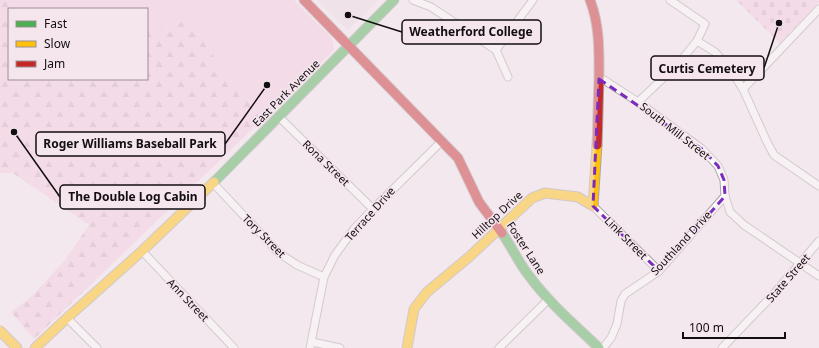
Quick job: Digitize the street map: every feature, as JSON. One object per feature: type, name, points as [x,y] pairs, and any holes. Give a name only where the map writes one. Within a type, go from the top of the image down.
[{"type":"street","name":"Foster Lane","points":[[304,0],[458,158],[464,167],[479,204],[499,228],[529,277],[548,299],[599,348]]},
{"type":"street","name":"East Park Avenue","points":[[35,348],[142,251],[213,183],[394,0]]},
{"type":"street","points":[[413,0],[431,7],[496,50],[508,77]]},
{"type":"street","points":[[496,50],[533,0]]},
{"type":"street","points":[[590,0],[595,13],[599,44],[598,121],[593,206]]},
{"type":"street","points":[[638,102],[678,64],[697,41],[705,24],[670,0]]},
{"type":"street","points":[[742,89],[819,9]]},
{"type":"street","points":[[697,41],[715,52],[730,68],[742,89],[774,155],[819,186]]},
{"type":"street","name":"South Mill Street","points":[[599,79],[604,80],[638,102],[702,149],[718,166],[724,180],[725,196],[730,212],[744,225],[819,276]]},
{"type":"street","name":"Rona Street","points":[[278,117],[373,209]]},
{"type":"street","name":"Terrace Drive","points":[[311,345],[324,277],[339,250],[354,229],[442,141]]},
{"type":"street","name":"Tory Street","points":[[213,183],[279,253],[297,265],[324,277]]},
{"type":"street","name":"Hilltop Drive","points":[[407,348],[414,309],[427,292],[469,257],[532,198],[545,193],[578,197],[593,206]]},
{"type":"street","name":"Southland Drive","points":[[603,348],[611,338],[617,324],[621,301],[626,294],[659,271],[725,196]]},
{"type":"street","name":"Link Street","points":[[593,206],[659,271]]},
{"type":"street","name":"State Street","points":[[722,348],[772,296],[819,241]]},
{"type":"street","name":"Ann Street","points":[[142,251],[234,348]]},
{"type":"street","points":[[499,348],[548,299]]},
{"type":"street","points":[[67,318],[97,348]]},
{"type":"street","points":[[0,331],[17,348]]},
{"type":"street","points":[[311,345],[340,348]]},
{"type":"highlighted area","points":[[599,79],[702,149],[718,166],[724,180],[725,196],[659,271],[593,206]]},
{"type":"shaded area","points":[[317,0],[379,0],[348,30]]},
{"type":"green space","points":[[0,0],[16,0],[20,8],[8,8],[8,80],[148,80],[148,29],[182,22],[195,30],[262,120],[34,339],[11,312],[31,297],[65,260],[89,225],[13,173],[0,173]]},
{"type":"green space","points":[[16,0],[294,0],[332,38],[334,50],[262,120],[195,30],[182,22],[148,29],[148,8],[20,8]]},
{"type":"green space","points":[[736,0],[819,0],[819,2],[780,43]]},
{"type":"traffic: fast","points":[[214,182],[394,0]]},
{"type":"traffic: fast","points":[[502,233],[522,267],[538,287],[563,314],[599,348]]},
{"type":"traffic: slow","points":[[407,348],[414,309],[427,292],[469,257],[532,198],[545,193],[578,197],[593,206],[597,145]]},
{"type":"traffic: slow","points":[[35,348],[142,251],[214,182]]},
{"type":"traffic: slow","points":[[0,331],[17,348]]},
{"type":"traffic: jam","points":[[304,0],[458,158],[479,202],[502,233]]},
{"type":"traffic: jam","points":[[590,0],[596,20],[599,49],[597,145]]},
{"type":"place","name":"Weatherford College","points":[[348,15]]},
{"type":"place","name":"Curtis Cemetery","points":[[779,23]]},
{"type":"place","name":"Roger Williams Baseball Park","points":[[267,85]]},
{"type":"place","name":"The Double Log Cabin","points":[[14,132]]}]
